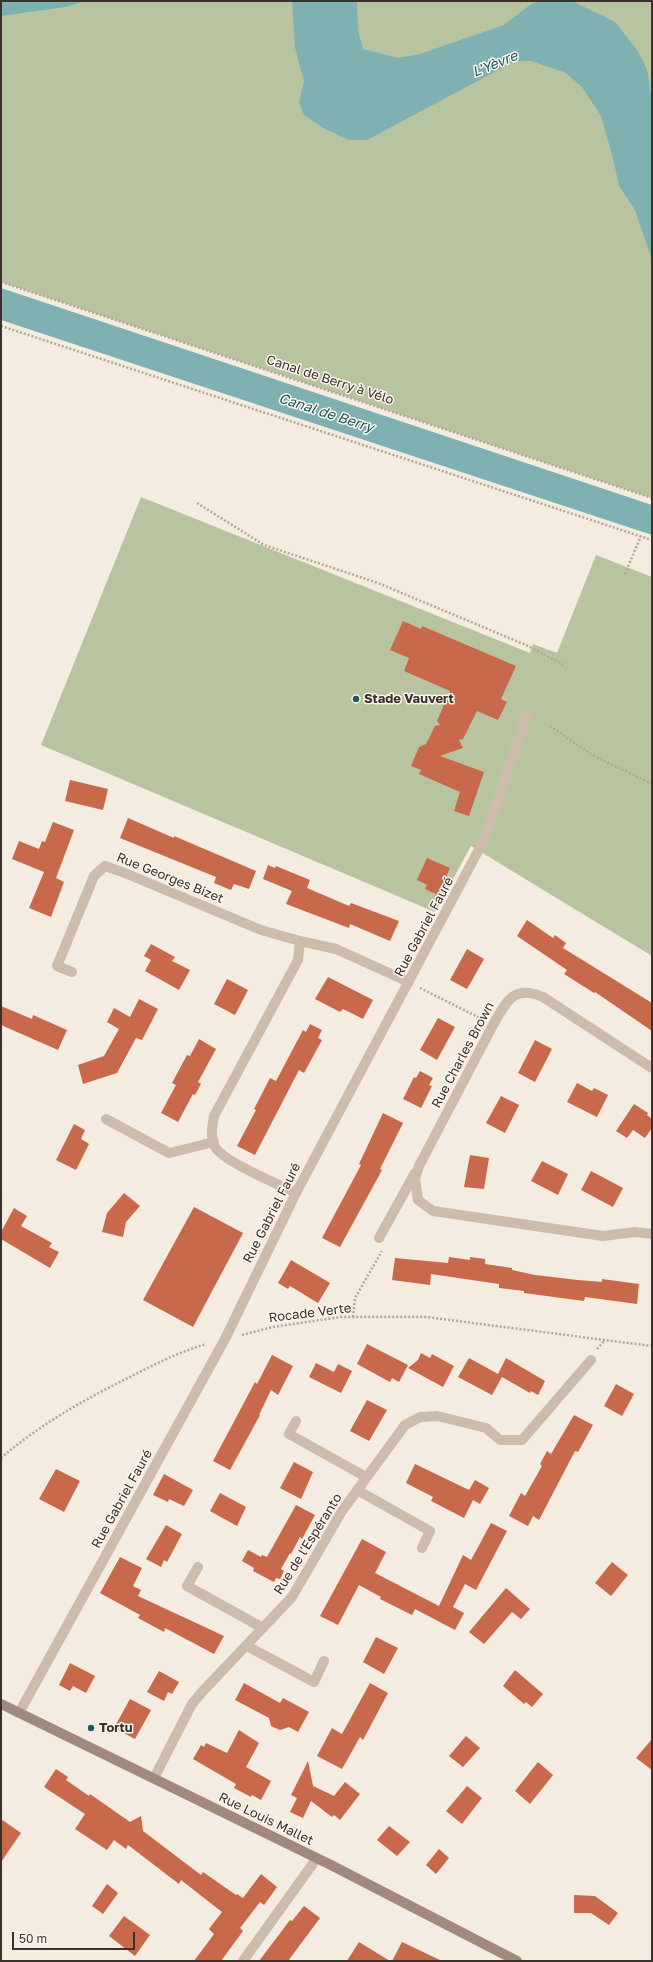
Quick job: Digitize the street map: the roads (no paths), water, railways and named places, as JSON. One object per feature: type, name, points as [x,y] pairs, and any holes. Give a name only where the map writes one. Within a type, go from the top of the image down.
[{"type":"main road","name":"Rue Louis Mallet","points":[[1,1704],[317,1858],[517,1961]]},
{"type":"street","name":"Rue Gabriel Fauré","points":[[19,1713],[225,1339],[296,1193],[485,838],[527,716]]},
{"type":"street","name":"Rue Georges Bizet","points":[[72,972],[57,966],[94,876],[105,866],[261,930],[336,949],[409,982]]},
{"type":"street","points":[[296,1193],[226,1158],[216,1147],[211,1132],[214,1116],[298,960],[300,941]]},
{"type":"street","name":"Rue Charles Brown","points":[[379,1238],[419,1166],[493,1025],[506,1003],[517,994],[531,992],[543,997],[652,1068]]},
{"type":"street","points":[[106,1119],[169,1153],[214,1142]]},
{"type":"street","name":"Rue Charles Brown","points":[[419,1166],[415,1179],[418,1200],[433,1211],[603,1236],[635,1232],[652,1234]]},
{"type":"street","name":"Rue de l'Espéranto","points":[[154,1778],[192,1704],[292,1597],[335,1522],[402,1428],[411,1421],[424,1416],[441,1416],[486,1428],[500,1440],[522,1440],[591,1360]]},
{"type":"street","points":[[296,1421],[289,1434],[366,1477]]},
{"type":"street","name":"Rue de l'Espéranto","points":[[357,1490],[430,1531],[422,1548]]},
{"type":"street","points":[[198,1567],[187,1586],[263,1628]]},
{"type":"street","points":[[246,1646],[314,1682],[324,1661]]},
{"type":"street","points":[[243,1961],[317,1858]]},
{"type":"water","points":[[1,1],[85,1],[66,7],[1,16]]},
{"type":"water","name":"L'Yèvre","points":[[292,1],[357,1],[358,30],[363,49],[398,58],[420,54],[504,25],[531,4],[539,1],[572,1],[615,22],[637,50],[647,69],[652,102],[652,260],[635,210],[619,186],[601,116],[582,87],[566,73],[531,61],[515,61],[367,140],[349,140],[325,129],[304,115],[299,102],[304,81],[295,48]]},
{"type":"water","name":"Canal de Berry","points":[[1,288],[652,505],[652,535],[1,320]]},
{"type":"place","name":"Stade Vauvert","points":[[356,699]]},
{"type":"place","name":"Tortu","points":[[91,1728]]}]
